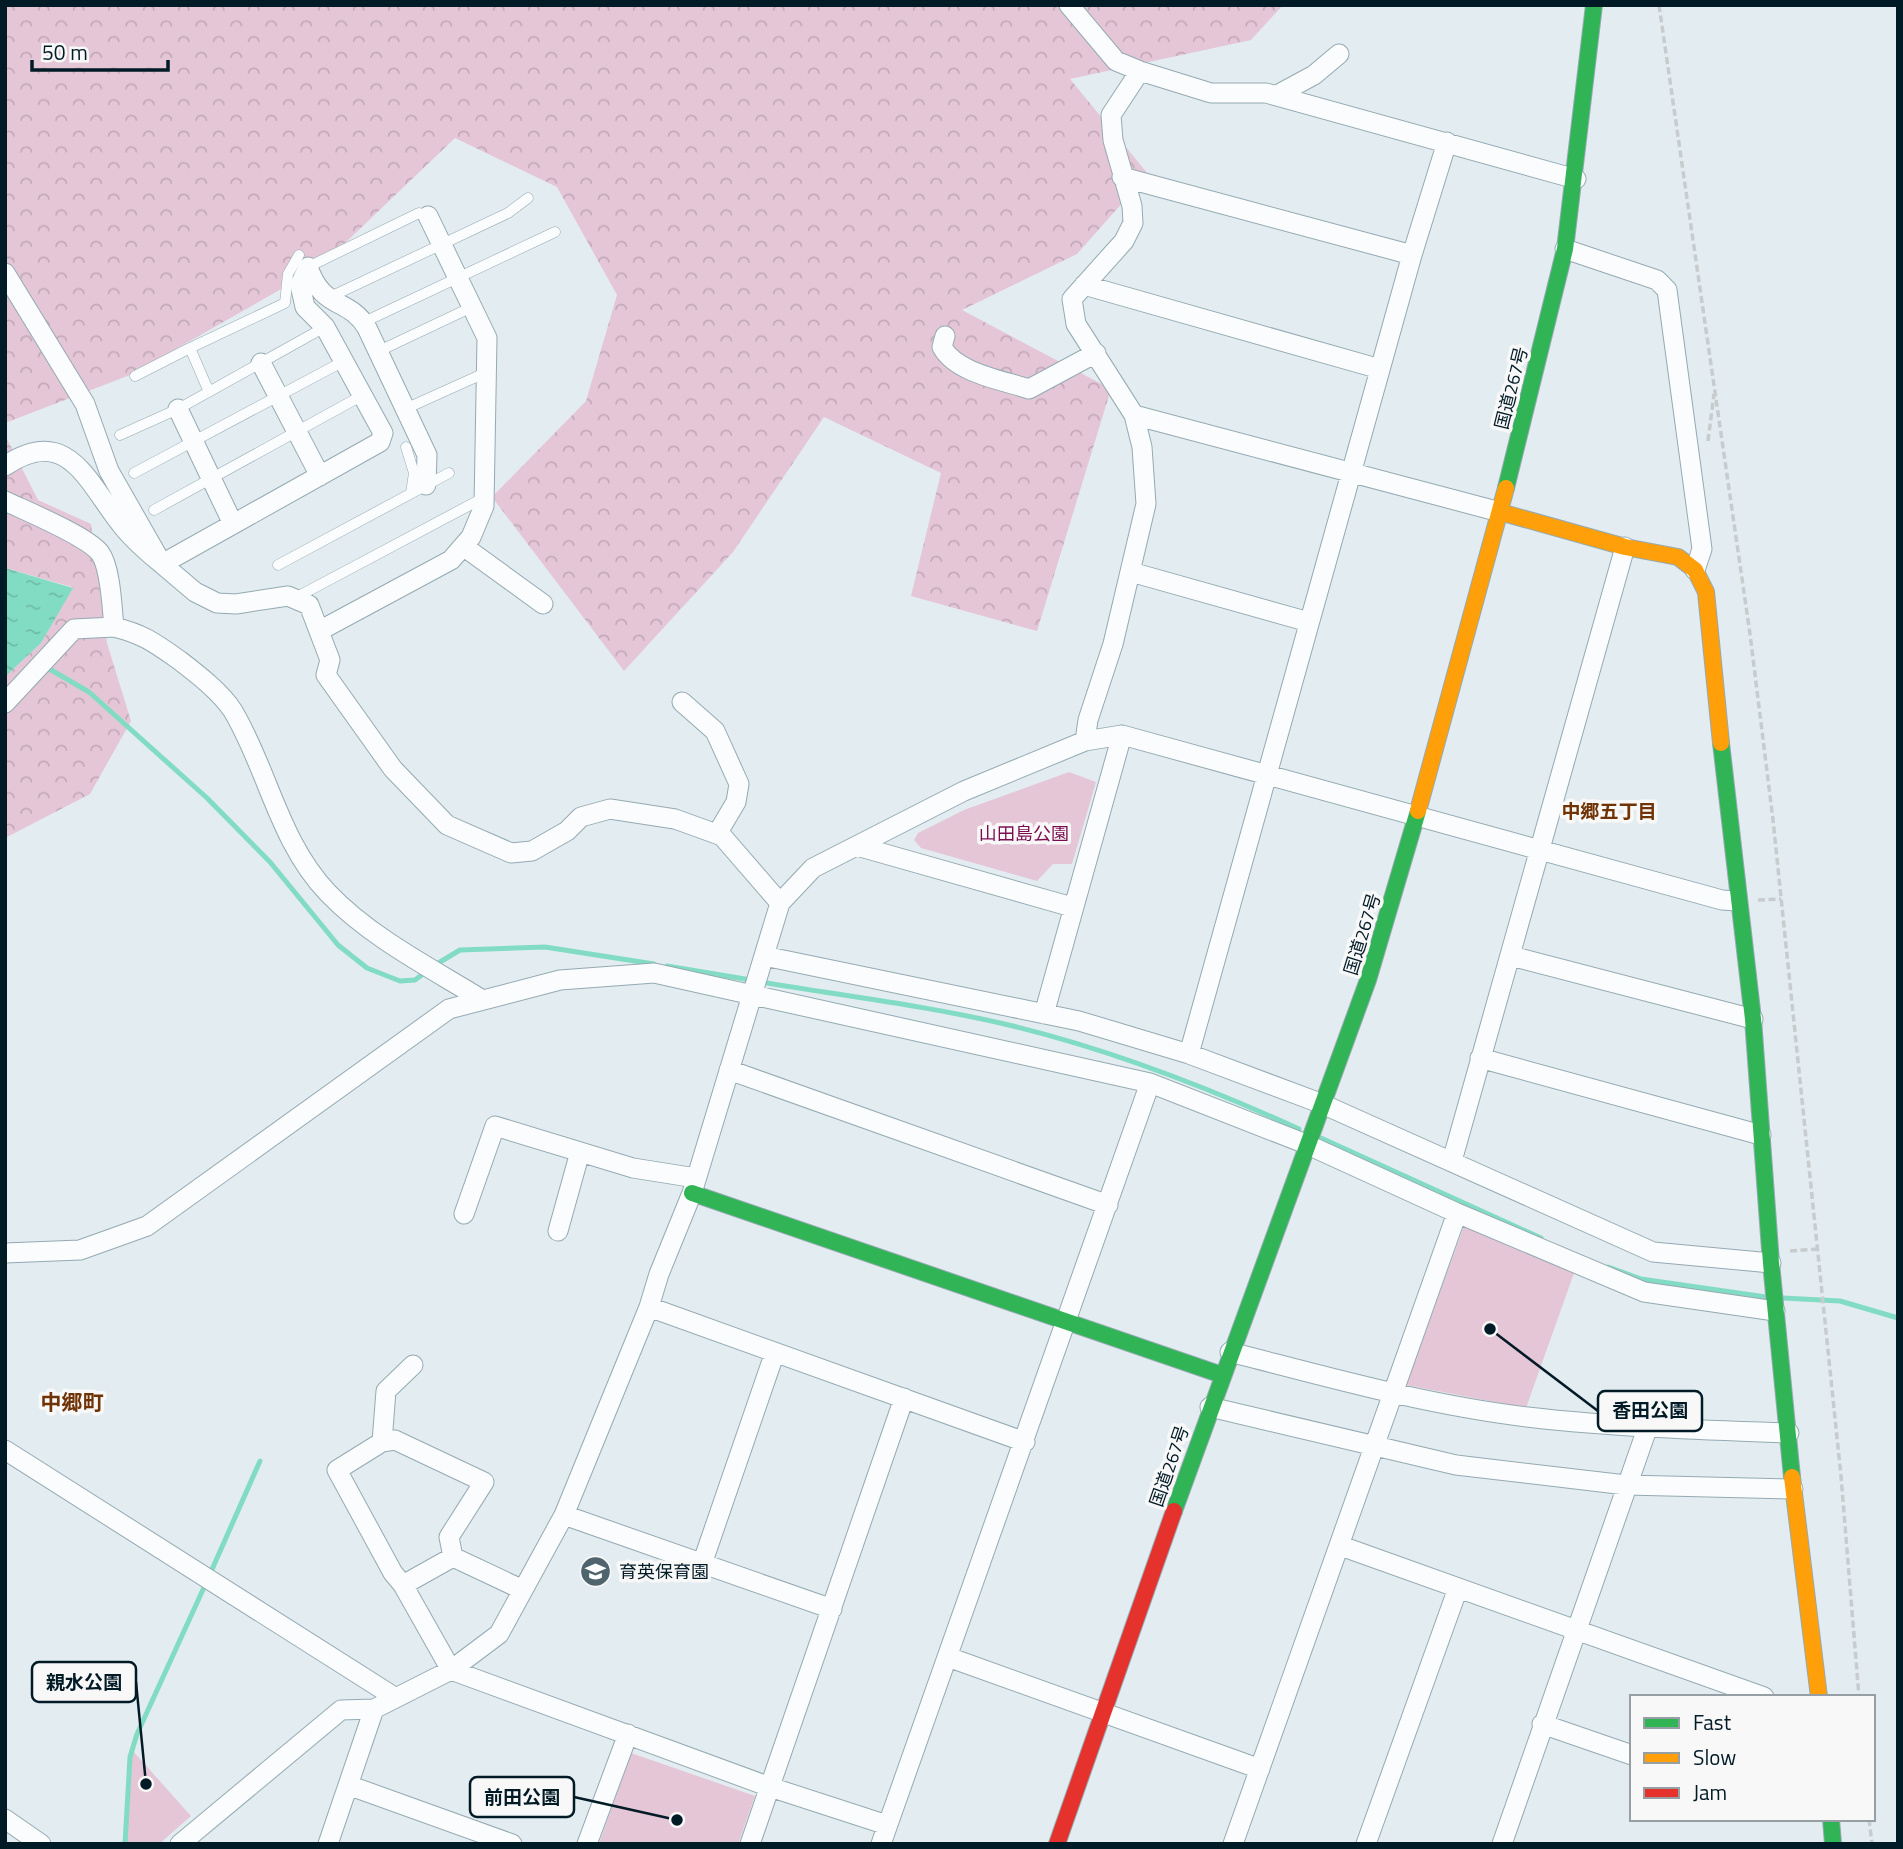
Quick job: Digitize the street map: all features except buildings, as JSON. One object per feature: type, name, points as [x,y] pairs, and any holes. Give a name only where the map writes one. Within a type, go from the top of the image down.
[{"type":"main road","name":"国道267号","points":[[1057,1844],[1210,1407],[1368,980],[1418,816],[1500,512],[1565,249],[1576,178],[1594,5]]},
{"type":"main road","points":[[1500,512],[1625,547],[1678,558],[1695,570],[1706,592],[1737,901],[1753,1019],[1775,1311],[1793,1489],[1819,1695]]},
{"type":"main road","points":[[694,1185],[1066,1323],[1222,1376]]},
{"type":"main road","points":[[1831,1821],[1833,1844]]},
{"type":"street","points":[[1069,5],[1116,61],[1140,71],[1211,93],[1277,95],[1576,178]]},
{"type":"street","points":[[1277,95],[1314,75],[1339,54]]},
{"type":"street","points":[[1085,741],[1088,720],[1113,645],[1146,504],[1142,447],[1134,415],[1076,324],[1072,299],[1124,241],[1133,223],[1132,206],[1122,177],[1111,115],[1140,71]]},
{"type":"street","points":[[1189,1054],[1412,255],[1447,142]]},
{"type":"street","points":[[1122,177],[1412,255]]},
{"type":"street","points":[[319,631],[451,560],[471,537],[484,506],[487,338],[428,216]]},
{"type":"street","points":[[1565,249],[1657,280],[1667,290],[1702,549],[1695,570]]},
{"type":"street","points":[[304,261],[313,281],[328,299],[359,315],[379,351],[428,455],[418,489]]},
{"type":"street","points":[[162,564],[380,442],[383,433],[363,395],[325,327],[305,307],[300,285],[304,261]]},
{"type":"street","points":[[5,273],[85,404],[109,471],[162,564]]},
{"type":"street","points":[[1084,285],[1380,369]]},
{"type":"street","points":[[945,336],[942,346],[947,356],[959,364],[1029,389],[1096,353]]},
{"type":"street","points":[[261,363],[320,476]]},
{"type":"street","points":[[178,409],[233,524]]},
{"type":"street","points":[[1134,415],[1500,512]]},
{"type":"street","points":[[5,466],[23,453],[42,450],[59,453],[90,478],[140,547],[195,592],[217,603],[236,604],[288,596],[309,605],[330,660],[326,675],[393,769],[447,825],[511,853],[532,851],[567,831],[581,817],[610,809],[676,819],[722,836],[780,903]]},
{"type":"street","points":[[5,501],[72,534],[100,554],[110,589],[114,627]]},
{"type":"street","points":[[463,546],[543,604]]},
{"type":"street","points":[[1452,1161],[1625,547]]},
{"type":"street","points":[[1131,572],[1309,622]]},
{"type":"street","points":[[5,703],[74,629],[114,627],[143,634],[193,671],[232,709],[298,855],[328,893],[355,917],[481,999]]},
{"type":"street","points":[[682,702],[715,731],[739,784],[736,803],[717,834]]},
{"type":"street","points":[[180,1844],[341,1710],[374,1709],[451,1670],[499,1634],[564,1514],[649,1307],[694,1185],[780,903],[813,868],[964,791],[1085,741],[1122,735],[1722,900],[1737,901]]},
{"type":"street","points":[[1044,1014],[1122,735]]},
{"type":"street","points":[[857,846],[1072,907]]},
{"type":"street","points":[[1511,956],[1753,1019]]},
{"type":"street","points":[[762,962],[1079,1021],[1189,1054],[1319,1110],[1452,1161],[1653,1252],[1771,1258]]},
{"type":"street","points":[[5,1253],[80,1250],[147,1226],[449,1009],[481,999],[519,993],[560,980],[654,973],[752,992],[1150,1083],[1307,1141],[1457,1213],[1644,1292],[1775,1311]]},
{"type":"street","points":[[1480,1058],[1761,1135]]},
{"type":"street","points":[[729,1070],[1108,1205]]},
{"type":"street","points":[[453,1557],[449,1537],[484,1482],[395,1440],[382,1441],[337,1470],[393,1573],[403,1585],[451,1670],[770,1787],[884,1834],[1150,1083]]},
{"type":"street","points":[[464,1214],[495,1126],[694,1185]]},
{"type":"street","points":[[558,1231],[580,1152]]},
{"type":"street","points":[[1233,1844],[1457,1213]]},
{"type":"street","points":[[649,1307],[1025,1442]]},
{"type":"street","points":[[1230,1352],[1392,1394],[1525,1417],[1647,1429],[1789,1433]]},
{"type":"street","points":[[702,1564],[774,1354]]},
{"type":"street","points":[[382,1441],[386,1391],[414,1365]]},
{"type":"street","points":[[750,1844],[904,1398]]},
{"type":"street","points":[[1210,1407],[1457,1465],[1626,1485],[1793,1489]]},
{"type":"street","points":[[1503,1844],[1542,1724],[1647,1429]]},
{"type":"street","points":[[5,1450],[396,1698]]},
{"type":"street","points":[[564,1514],[832,1609]]},
{"type":"street","points":[[1341,1546],[1758,1695]]},
{"type":"street","points":[[453,1557],[523,1590]]},
{"type":"street","points":[[403,1585],[453,1557]]},
{"type":"street","points":[[1366,1844],[1458,1588]]},
{"type":"street","points":[[948,1657],[1260,1769]]},
{"type":"street","points":[[328,1844],[374,1709]]},
{"type":"street","points":[[1542,1724],[1630,1754]]},
{"type":"street","points":[[587,1844],[628,1734]]},
{"type":"street","points":[[348,1785],[512,1844]]},
{"type":"street","points":[[5,1819],[41,1844]]},
{"type":"lane","points":[[328,299],[508,213],[528,198]]},
{"type":"lane","points":[[135,376],[285,303],[288,274],[304,261],[419,213],[428,216]]},
{"type":"lane","points":[[363,322],[555,232]]},
{"type":"lane","points":[[379,351],[472,307]]},
{"type":"lane","points":[[120,435],[178,409],[325,327]]},
{"type":"lane","points":[[190,348],[209,392]]},
{"type":"lane","points":[[134,473],[344,361]]},
{"type":"lane","points":[[405,409],[486,372]]},
{"type":"lane","points":[[154,510],[363,395]]},
{"type":"lane","points":[[406,447],[418,489]]},
{"type":"lane","points":[[278,565],[449,473]]},
{"type":"lane","points":[[294,598],[485,497]]},
{"type":"path","points":[[1659,5],[1750,634],[1818,1249],[1859,1695]]},
{"type":"path","points":[[1771,1258],[1818,1249]]},
{"type":"path","points":[[1870,1821],[1871,1844]]},
{"type":"green space","points":[[5,5],[1283,5],[1251,40],[1070,79],[1148,174],[1077,254],[962,310],[1111,389],[1037,631],[911,596],[941,473],[824,417],[733,552],[624,671],[492,497],[586,401],[617,295],[557,187],[455,138],[320,267],[130,375],[5,423]]},
{"type":"green space","points":[[5,435],[38,500],[91,524],[107,643],[131,721],[90,794],[5,838],[5,677],[41,643],[72,587],[5,568]]},
{"type":"green space","name":"山田島公園","points":[[1069,772],[1096,782],[1072,864],[1053,864],[1037,881],[921,848],[914,840],[918,833],[964,810]]},
{"type":"green space","points":[[1464,1226],[1574,1273],[1526,1408],[1406,1385]]},
{"type":"green space","points":[[132,1750],[191,1816],[159,1844],[125,1844]]},
{"type":"green space","points":[[631,1753],[755,1796],[738,1844],[599,1844]]},
{"type":"water","points":[[5,568],[73,588],[41,643],[5,677]]},
{"type":"waterway","points":[[46,667],[89,692],[207,798],[270,862],[338,945],[367,968],[400,981],[415,980],[427,971]]},
{"type":"waterway","points":[[435,965],[460,950],[545,947],[654,964]]},
{"type":"waterway","points":[[667,966],[751,980]]},
{"type":"waterway","points":[[760,982],[950,1013],[1050,1036],[1158,1071],[1299,1129]]},
{"type":"waterway","points":[[1321,1138],[1541,1238]]},
{"type":"waterway","points":[[1608,1267],[1641,1279],[1766,1297]]},
{"type":"waterway","points":[[1783,1298],[1840,1301],[1898,1318]]},
{"type":"waterway","points":[[210,1574],[260,1461]]},
{"type":"waterway","points":[[125,1844],[130,1757],[137,1734],[206,1583]]},
{"type":"traffic: fast","points":[[1506,488],[1565,249],[1594,5]]},
{"type":"traffic: fast","points":[[1721,743],[1753,1019],[1771,1263],[1792,1477]]},
{"type":"traffic: fast","points":[[1174,1511],[1368,980],[1418,811]]},
{"type":"traffic: fast","points":[[692,1193],[1222,1375]]},
{"type":"traffic: fast","points":[[1831,1821],[1833,1844]]},
{"type":"traffic: slow","points":[[1418,811],[1506,488]]},
{"type":"traffic: slow","points":[[1500,512],[1625,547],[1678,557],[1695,570],[1706,592],[1721,743]]},
{"type":"traffic: slow","points":[[1792,1477],[1819,1695]]},
{"type":"traffic: jam","points":[[1057,1844],[1174,1511]]},
{"type":"place","name":"香田公園","points":[[1490,1329]]},
{"type":"place","name":"育英保育園","points":[[596,1571]]},
{"type":"place","name":"親水公園","points":[[146,1784]]},
{"type":"place","name":"前田公園","points":[[677,1820]]},
{"type":"district","name":"中郷五丁目","points":[[1609,810]]},
{"type":"district","name":"中郷町","points":[[72,1402]]}]
